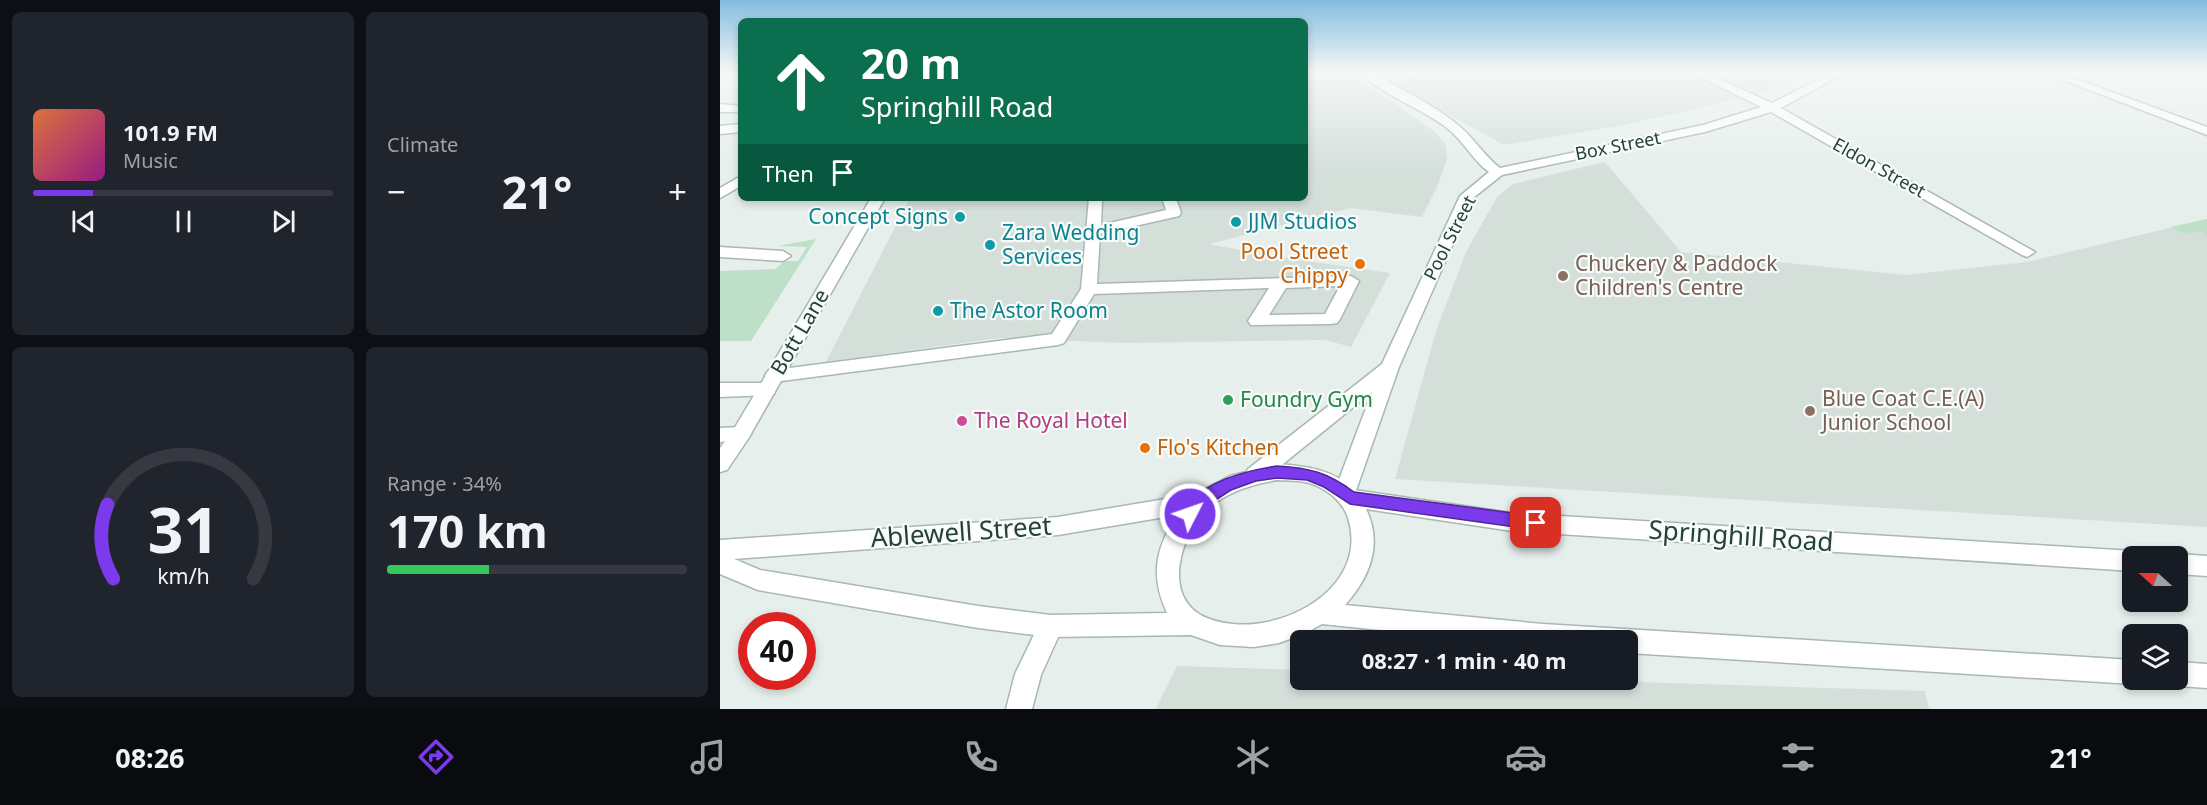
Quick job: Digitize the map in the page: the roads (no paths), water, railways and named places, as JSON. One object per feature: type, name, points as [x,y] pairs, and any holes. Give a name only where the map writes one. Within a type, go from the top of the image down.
[{"type":"street","points":[[1420,106],[1452,126],[1485,163],[1498,172]]},
{"type":"street","name":"Eldon Street","points":[[1768,106],[2027,252]]},
{"type":"street","name":"Box Street","points":[[1498,172],[1705,128],[1776,106]]},
{"type":"street","points":[[2140,106],[2207,131]]},
{"type":"street","points":[[720,108],[737,109]]},
{"type":"street","points":[[720,130],[738,128]]},
{"type":"street","name":"Pool Street","points":[[1347,496],[1390,367],[1467,196],[1498,172]]},
{"type":"street","points":[[720,194],[738,182]]},
{"type":"street","name":"Bott Lane","points":[[720,464],[741,434],[876,201]]},
{"type":"street","points":[[720,390],[1058,339],[1089,289],[1095,201]]},
{"type":"street","points":[[1093,231],[1174,213],[1169,201]]},
{"type":"street","points":[[720,252],[783,256]]},
{"type":"street","points":[[1089,289],[1281,283],[1351,281],[1331,319],[1257,321],[1281,283]]},
{"type":"street","name":"Pool Street","points":[[1255,475],[1390,367]]},
{"type":"street","points":[[720,435],[741,434]]},
{"type":"street","points":[[720,563],[758,580],[978,617],[1051,626],[1191,624],[1212,632],[1255,636],[1281,631],[1304,623],[1347,586],[1357,571],[1366,538],[1363,522],[1347,496],[1330,482],[1308,474],[1277,472],[1255,475],[1225,486],[1200,502],[1179,526],[1171,543],[1166,565],[1173,600],[1191,624]]},
{"type":"street","name":"Springhill Road","points":[[1347,496],[1512,522],[2122,560]]},
{"type":"street","name":"Ablewell Street","points":[[720,550],[1058,526],[1200,502]]},
{"type":"street","points":[[2188,565],[2207,566]]},
{"type":"street","points":[[1318,613],[1484,630]]},
{"type":"street","points":[[1019,709],[1028,674],[1051,626]]},
{"type":"street","points":[[1638,642],[2122,671]]},
{"type":"street","points":[[2188,675],[2207,676]]},
{"type":"place","name":"Concept Signs","points":[[960,217]]},
{"type":"place","name":"JJM Studios","points":[[1236,222]]},
{"type":"place","name":"Zara Wedding Services","points":[[990,245]]},
{"type":"place","name":"Pool Street Chippy","points":[[1360,264]]},
{"type":"place","name":"Chuckery & Paddock Children's Centre","points":[[1563,276]]},
{"type":"place","name":"The Astor Room","points":[[938,311]]},
{"type":"place","name":"Foundry Gym","points":[[1228,400]]},
{"type":"place","name":"Blue Coat C.E.(A) Junior School","points":[[1810,411]]},
{"type":"place","name":"The Royal Hotel","points":[[962,421]]},
{"type":"place","name":"Flo's Kitchen","points":[[1145,448]]}]
